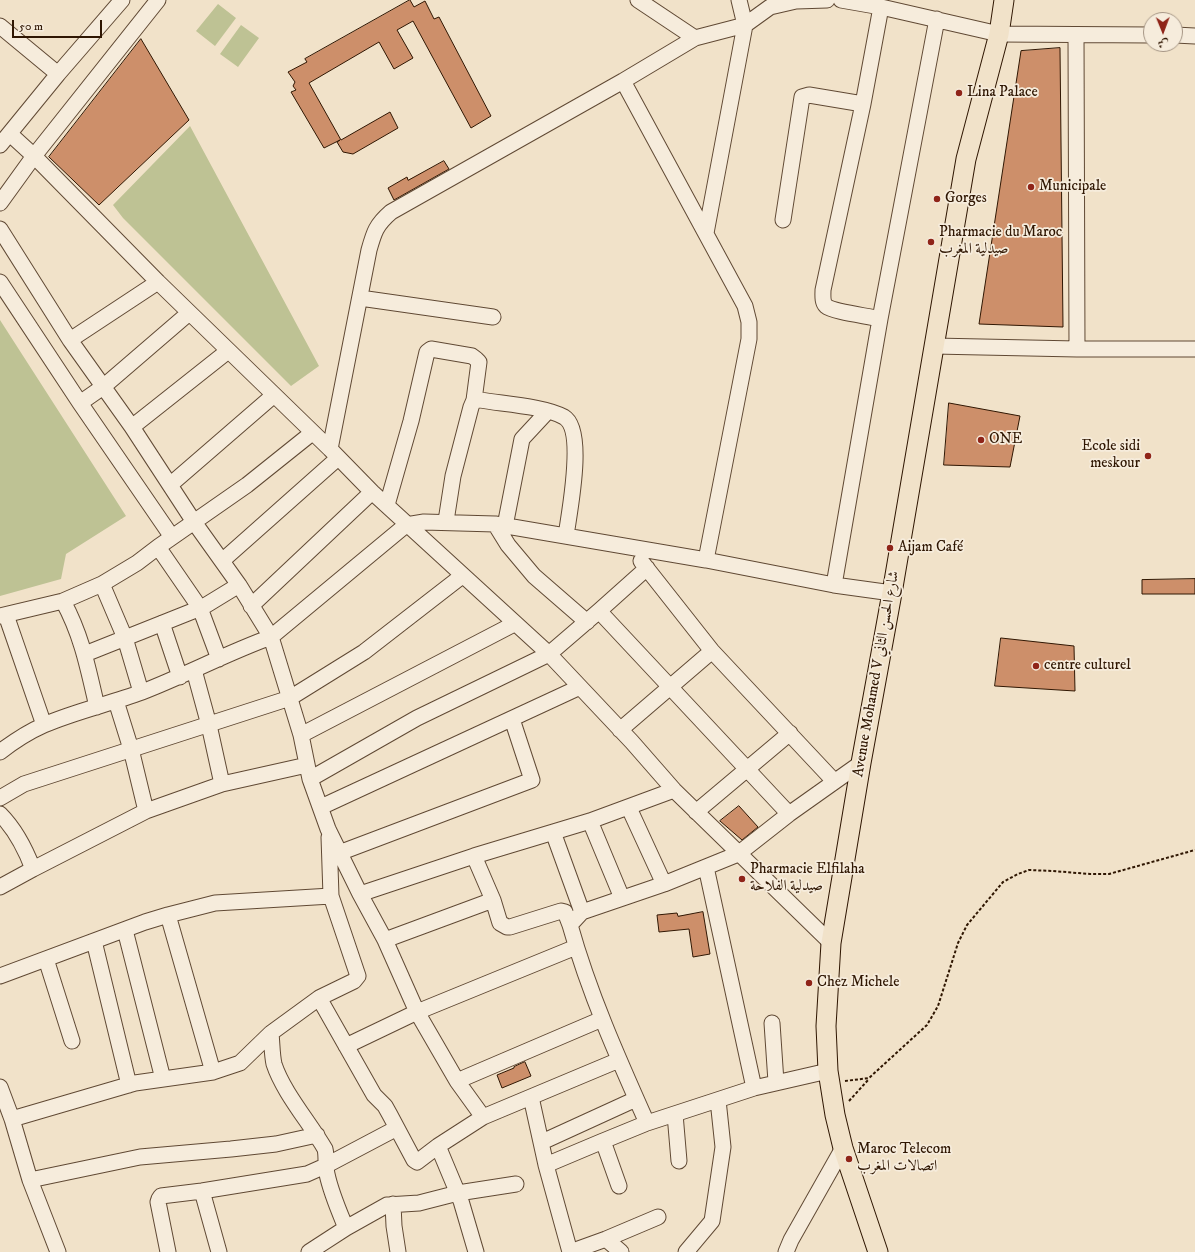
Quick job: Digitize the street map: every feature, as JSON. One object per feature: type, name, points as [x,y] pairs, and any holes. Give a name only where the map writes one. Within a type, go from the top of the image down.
[{"type":"main road","name":"Avenue Mohamed V شارع الحسن الثاني","points":[[878,1252],[843,1148],[835,1115],[829,1077],[826,1026],[831,943],[860,763],[892,593],[966,160],[999,34],[1004,0]]},
{"type":"street","points":[[122,0],[58,74],[5,140],[34,156],[189,313],[406,525],[549,654],[674,790],[831,943]]},
{"type":"street","points":[[0,203],[34,156],[158,0]]},
{"type":"street","points":[[638,0],[695,38]]},
{"type":"street","points":[[706,232],[745,25],[739,0]]},
{"type":"street","points":[[222,561],[334,454],[360,298],[374,233],[381,221],[391,212],[623,81],[695,38],[745,25],[770,7],[796,1],[827,0]]},
{"type":"street","points":[[841,0],[937,19],[999,34],[1143,35]]},
{"type":"street","points":[[880,318],[833,309],[826,306],[823,300],[823,290],[863,104],[881,7]]},
{"type":"street","points":[[834,585],[880,318],[937,19]]},
{"type":"street","points":[[0,26],[58,74]]},
{"type":"street","points":[[1076,34],[1077,349]]},
{"type":"street","points":[[1183,35],[1195,36]]},
{"type":"street","points":[[623,81],[745,306],[749,322],[748,339],[706,560]]},
{"type":"street","points":[[783,220],[802,97],[809,94],[863,104]]},
{"type":"street","points":[[0,229],[70,340],[132,427],[194,522],[239,585],[271,637],[301,735],[308,772],[328,829],[360,894],[385,940],[417,1012],[457,1081],[483,1117]]},
{"type":"street","points":[[0,282],[80,403],[172,537]]},
{"type":"street","points":[[70,340],[158,282]]},
{"type":"street","points":[[360,298],[493,317]]},
{"type":"street","points":[[80,403],[103,387],[189,313]]},
{"type":"street","points":[[934,346],[1077,349],[1195,349]]},
{"type":"street","points":[[387,505],[409,428],[427,352],[431,349],[472,356],[478,362],[474,400],[452,476],[446,521]]},
{"type":"street","points":[[132,427],[228,351]]},
{"type":"street","points":[[170,485],[274,395]]},
{"type":"street","points":[[474,400],[548,410],[566,418],[574,435],[576,466],[566,536]]},
{"type":"street","points":[[548,410],[522,439],[500,525],[508,545],[534,576],[587,622]]},
{"type":"street","points":[[44,725],[3,615],[62,601],[102,584],[137,563],[172,537],[247,486],[312,433]]},
{"type":"street","points":[[251,606],[372,492]]},
{"type":"street","points":[[0,752],[13,742],[44,725],[116,701],[180,677],[252,644],[271,637],[406,525],[446,521],[500,525],[706,560],[834,585],[892,593]]},
{"type":"street","points":[[158,547],[200,608],[219,659]]},
{"type":"street","points":[[631,547],[712,651],[834,781]]},
{"type":"street","points":[[0,887],[33,868],[146,811],[222,784],[308,772],[549,654],[647,568]]},
{"type":"street","points":[[0,798],[24,784],[290,698],[364,652],[462,576]]},
{"type":"street","points":[[102,584],[125,638],[141,692]]},
{"type":"street","points":[[85,654],[200,608],[239,585]]},
{"type":"street","points":[[62,601],[71,617],[85,654],[97,707]]},
{"type":"street","points":[[599,611],[789,814]]},
{"type":"street","points":[[162,623],[180,677]]},
{"type":"street","points":[[301,735],[514,624]]},
{"type":"street","points":[[620,730],[712,651]]},
{"type":"street","points":[[194,670],[209,725],[222,784]]},
{"type":"street","points":[[321,807],[580,687]]},
{"type":"street","points":[[116,701],[132,749],[146,811]]},
{"type":"street","points":[[339,853],[532,780],[512,719]]},
{"type":"street","points":[[696,812],[790,733]]},
{"type":"street","points":[[570,925],[582,912],[664,884],[738,854],[789,814],[860,763]]},
{"type":"street","points":[[360,894],[474,856],[590,821],[629,808],[674,790]]},
{"type":"street","points":[[629,808],[664,884]]},
{"type":"street","points":[[0,814],[9,823],[23,844],[33,868]]},
{"type":"street","points":[[590,821],[622,898]]},
{"type":"street","points":[[6,1110],[129,1085],[212,1072],[240,1063],[271,1033],[318,998],[354,981],[358,976],[331,896],[328,829]]},
{"type":"street","points":[[553,832],[582,912]]},
{"type":"street","points":[[474,856],[493,900],[500,923],[507,927],[562,911],[565,912],[602,1019],[647,1123]]},
{"type":"street","points":[[706,866],[754,1088]]},
{"type":"street","points":[[0,976],[168,915],[215,903],[331,896]]},
{"type":"street","points":[[385,940],[493,900]]},
{"type":"street","points":[[168,915],[212,1072]]},
{"type":"street","points":[[125,930],[164,1079]]},
{"type":"street","points":[[94,941],[129,1085]]},
{"type":"street","points":[[346,1046],[417,1012],[576,947]]},
{"type":"street","points":[[46,959],[72,1041]]},
{"type":"street","points":[[318,998],[374,1095],[385,1106],[415,1162],[483,1117],[619,1060]]},
{"type":"street","points":[[457,1081],[602,1019]]},
{"type":"street","points":[[772,1023],[776,1082]]},
{"type":"street","points":[[271,1033],[274,1063],[287,1089],[317,1135],[326,1155],[325,1166],[329,1184],[346,1228]]},
{"type":"street","points":[[546,1165],[647,1123],[754,1088],[776,1082],[829,1077]]},
{"type":"street","points":[[0,1087],[6,1110],[30,1180],[58,1252]]},
{"type":"street","points":[[531,1097],[546,1165],[570,1252],[606,1239],[658,1217]]},
{"type":"street","points":[[542,1142],[636,1099]]},
{"type":"street","points":[[686,1252],[712,1221],[721,1164],[722,1147],[718,1100]]},
{"type":"street","points":[[675,1114],[679,1161]]},
{"type":"street","points":[[168,1252],[159,1199],[161,1196],[307,1174],[397,1128]]},
{"type":"street","points":[[30,1180],[140,1157],[246,1148],[276,1144],[317,1135]]},
{"type":"street","points":[[603,1141],[619,1186]]},
{"type":"street","points":[[438,1146],[458,1193],[476,1252]]},
{"type":"street","points":[[786,1252],[790,1240],[843,1148]]},
{"type":"street","points":[[309,1252],[346,1228],[387,1205],[419,1203],[458,1193],[516,1184]]},
{"type":"street","points":[[202,1191],[219,1252]]},
{"type":"street","points":[[393,1204],[394,1226],[398,1252]]},
{"type":"street","points":[[606,1239],[621,1252]]},
{"type":"path","points":[[835,1115],[869,1078],[927,1025],[938,1006],[958,943],[967,925],[1003,882],[1029,870],[1109,874],[1195,850]]},
{"type":"path","points":[[829,1077],[869,1078]]},
{"type":"green space","points":[[218,4],[236,18],[215,46],[196,31]]},
{"type":"green space","points":[[241,25],[259,38],[238,67],[220,54]]},
{"type":"green space","points":[[190,126],[319,366],[291,386],[123,218],[113,205]]},
{"type":"green space","points":[[0,320],[126,516],[66,554],[61,579],[0,596]]},
{"type":"building","points":[[410,0],[414,7],[425,1],[434,19],[439,17],[491,116],[471,128],[413,21],[397,30],[413,58],[394,69],[379,42],[309,83],[341,140],[390,112],[398,128],[353,154],[343,152],[337,142],[340,140],[324,148],[291,92],[296,90],[293,86],[295,82],[288,72],[307,62],[305,59]]},
{"type":"building","points":[[141,39],[189,120],[99,205],[49,157]]},
{"type":"building","name":"Municipale","points":[[1060,48],[1063,327],[979,324],[1021,51]]},
{"type":"building","points":[[444,161],[449,169],[394,200],[388,188],[407,177],[408,180]]},
{"type":"building","name":"ONE","points":[[949,403],[1020,416],[1010,467],[944,465]]},
{"type":"building","points":[[1195,579],[1195,594],[1142,594],[1142,580]]},
{"type":"building","name":"centre culturel","points":[[1001,638],[1074,646],[1075,691],[995,686]]},
{"type":"building","points":[[739,806],[758,827],[742,840],[720,821]]},
{"type":"building","points":[[703,912],[710,954],[693,957],[689,929],[659,932],[657,915],[677,913],[678,916]]},
{"type":"building","points":[[525,1062],[531,1076],[502,1088],[497,1075]]},
{"type":"place","name":"Lina Palace","points":[[959,93]]},
{"type":"place","name":"Municipale","points":[[1031,187]]},
{"type":"place","name":"Gorges","points":[[937,199]]},
{"type":"place","name":"Pharmacie du Maroc صيدلية المغرب","points":[[931,242]]},
{"type":"place","name":"ONE","points":[[981,440]]},
{"type":"place","name":"Ecole sidi meskour","points":[[1148,456]]},
{"type":"place","name":"Aijam Café","points":[[890,548]]},
{"type":"place","name":"centre culturel","points":[[1036,666]]},
{"type":"place","name":"Pharmacie Elfilaha صيدلية الفلاحة","points":[[742,879]]},
{"type":"place","name":"Chez Michele","points":[[809,983]]},
{"type":"place","name":"Maroc Telecom اتصالات المغرب","points":[[849,1159]]}]
